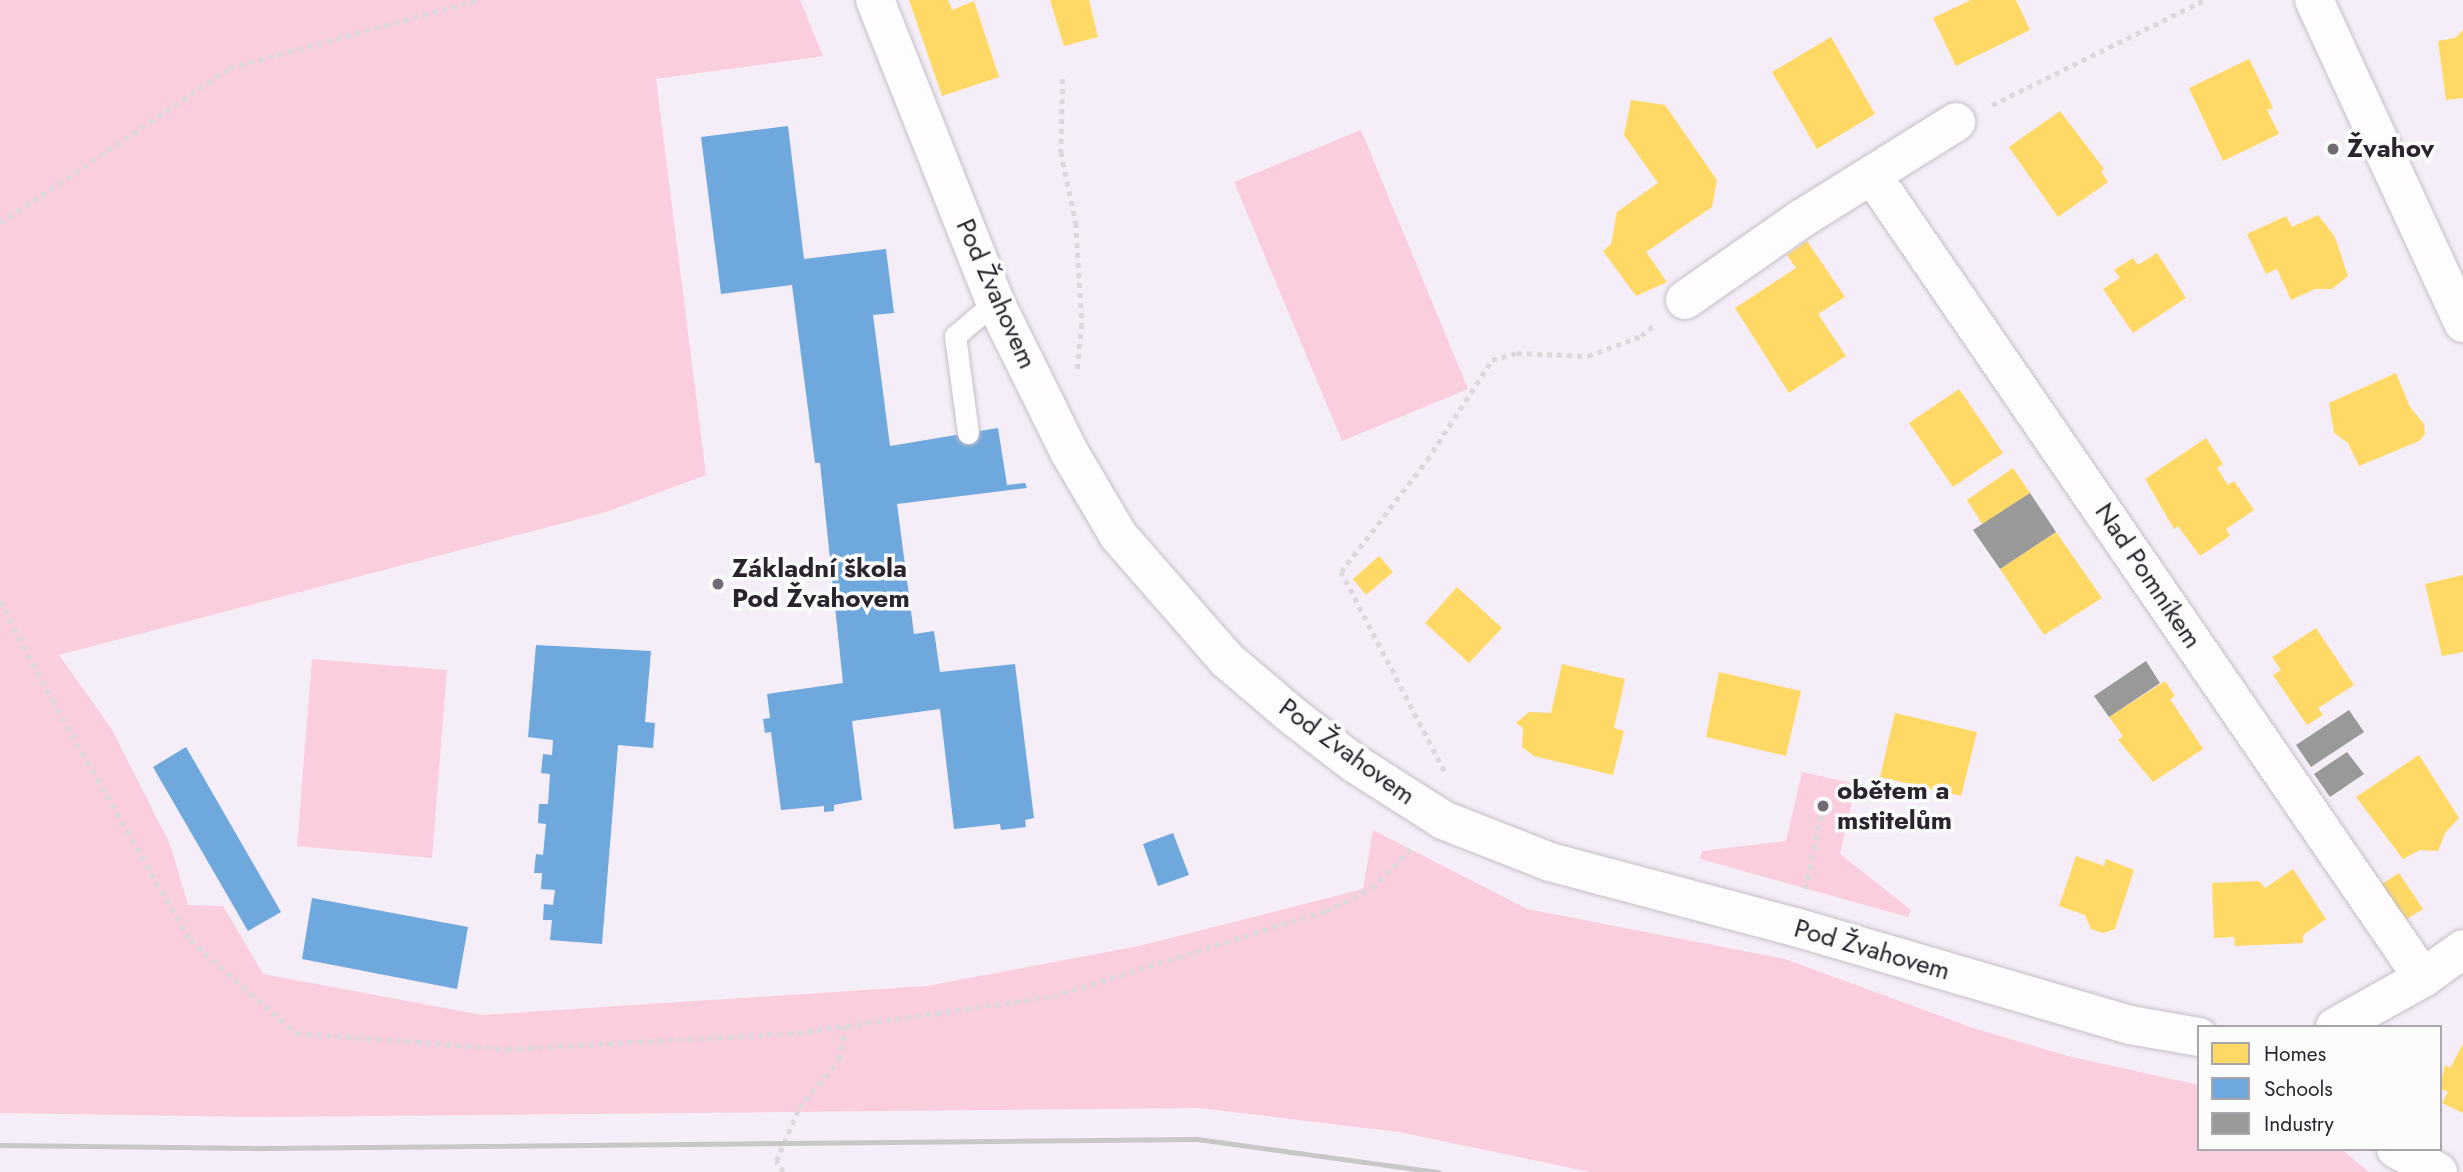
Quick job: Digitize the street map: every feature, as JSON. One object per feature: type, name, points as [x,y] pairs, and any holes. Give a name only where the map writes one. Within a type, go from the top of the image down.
[{"type":"street","name":"Pod Žvahovem","points":[[875,0],[995,302],[1068,450],[1118,535],[1175,606],[1227,660],[1294,717],[1354,763],[1443,820],[1550,862],[1795,927],[2130,1025],[2197,1037]]},
{"type":"street","points":[[2321,2],[2463,323]]},
{"type":"street","points":[[1685,300],[1956,122]]},
{"type":"street","name":"Nad Pomníkem","points":[[1872,175],[2423,978]]},
{"type":"street","points":[[2339,1025],[2423,978],[2463,949]]},
{"type":"street","points":[[2400,1151],[2438,1172]]},
{"type":"lane","points":[[968,433],[955,336],[995,302]]},
{"type":"path","points":[[0,223],[230,68],[477,0]]},
{"type":"path","points":[[1956,122],[2204,0]]},
{"type":"path","points":[[1063,79],[1061,152],[1076,223],[1082,324],[1075,387]]},
{"type":"path","points":[[1449,780],[1341,572],[1427,460],[1492,360],[1517,353],[1588,356],[1612,349],[1641,336],[1685,300]]},
{"type":"path","points":[[0,601],[190,940],[296,1033],[508,1049],[845,1027],[1053,996],[1326,911],[1372,888],[1443,820]]},
{"type":"path","points":[[1802,903],[1824,806]]},
{"type":"path","points":[[783,1172],[776,1161],[799,1108],[839,1060],[845,1027]]},
{"type":"shaded area","points":[[0,0],[800,0],[823,56],[656,79],[706,475],[606,512],[59,655],[111,728],[170,844],[188,905],[223,906],[263,974],[482,1015],[927,986],[1139,946],[1363,889],[1373,830],[1527,909],[1785,959],[1976,1029],[2068,1056],[2197,1085],[2197,1151],[2343,1151],[2369,1172],[1590,1172],[1399,1132],[1199,1108],[264,1117],[0,1113]]},
{"type":"shaded area","points":[[1361,130],[1468,389],[1342,441],[1234,182]]},
{"type":"shaded area","points":[[312,659],[447,670],[432,858],[297,846]]},
{"type":"shaded area","points":[[1802,772],[1856,784],[1840,854],[1911,910],[1908,917],[1700,859],[1702,851],[1786,841]]},
{"type":"building: Homes","points":[[909,0],[948,0],[952,10],[974,1],[999,77],[942,96]]},
{"type":"building: Homes","points":[[1050,0],[1089,0],[1098,37],[1064,46]]},
{"type":"building: Homes","points":[[1971,0],[2016,0],[2030,30],[1956,66],[1933,18]]},
{"type":"building: Homes","points":[[2463,30],[2463,98],[2446,100],[2438,41],[2455,38]]},
{"type":"building: Homes","points":[[1831,37],[1875,114],[1817,149],[1772,72]]},
{"type":"building: Homes","points":[[2249,59],[2273,108],[2267,110],[2279,134],[2223,161],[2189,88]]},
{"type":"building: Homes","points":[[1631,100],[1665,105],[1717,180],[1712,207],[1646,252],[1667,282],[1636,296],[1603,251],[1611,244],[1617,212],[1658,183],[1624,135]]},
{"type":"building: Homes","points":[[2060,111],[2104,169],[2101,171],[2108,182],[2058,217],[2009,147]]},
{"type":"building: Homes","points":[[2318,215],[2335,237],[2348,276],[2332,289],[2315,289],[2291,300],[2277,269],[2266,274],[2247,234],[2286,216],[2292,227]]},
{"type":"building: Homes","points":[[1807,241],[1845,297],[1818,314],[1846,356],[1789,393],[1735,308],[1796,268],[1787,255]]},
{"type":"building: Homes","points":[[2157,253],[2186,298],[2133,333],[2103,289],[2120,278],[2114,270],[2133,258],[2138,265]]},
{"type":"building: Homes","points":[[2396,373],[2410,407],[2424,424],[2425,434],[2419,441],[2359,466],[2348,443],[2334,433],[2329,403]]},
{"type":"building: Homes","points":[[1959,389],[2003,453],[1953,487],[1909,423]]},
{"type":"building: Homes","points":[[2206,438],[2223,464],[2217,468],[2228,485],[2234,481],[2254,510],[2226,529],[2230,536],[2200,556],[2178,526],[2174,529],[2145,479]]},
{"type":"building: Homes","points":[[2013,468],[2030,493],[1983,525],[1967,500]]},
{"type":"building: Homes","points":[[2056,532],[2102,598],[2044,635],[2000,569]]},
{"type":"building: Homes","points":[[1379,556],[1393,572],[1366,595],[1353,579]]},
{"type":"building: Homes","points":[[2463,575],[2463,652],[2442,656],[2425,584]]},
{"type":"building: Homes","points":[[1457,587],[1502,628],[1469,663],[1425,623]]},
{"type":"building: Homes","points":[[2316,628],[2354,685],[2318,708],[2323,715],[2307,725],[2273,675],[2281,670],[2272,657]]},
{"type":"building: Homes","points":[[1562,664],[1625,679],[1614,728],[1624,731],[1613,775],[1534,756],[1522,747],[1523,728],[1516,723],[1529,712],[1551,713]]},
{"type":"building: Homes","points":[[1719,672],[1801,691],[1786,756],[1706,737]]},
{"type":"building: Homes","points":[[2165,681],[2175,696],[2170,699],[2203,749],[2153,782],[2118,740],[2123,736],[2109,717]]},
{"type":"building: Homes","points":[[1895,713],[1977,732],[1961,796],[1880,777]]},
{"type":"building: Homes","points":[[2419,755],[2459,818],[2445,833],[2438,851],[2420,850],[2403,859],[2356,797]]},
{"type":"building: Homes","points":[[2076,856],[2104,866],[2106,859],[2134,870],[2115,929],[2103,933],[2091,929],[2085,915],[2059,906]]},
{"type":"building: Homes","points":[[2293,869],[2326,919],[2303,935],[2303,943],[2235,946],[2234,937],[2214,938],[2212,883],[2259,881],[2265,888]]},
{"type":"building: Homes","points":[[2399,873],[2423,909],[2402,922],[2379,886]]},
{"type":"building: Homes","points":[[2463,1044],[2463,1113],[2442,1103],[2448,1092],[2442,1089],[2445,1065],[2450,1068]]},
{"type":"building: Schools","points":[[788,126],[804,259],[886,249],[894,313],[873,315],[890,446],[998,428],[1007,485],[1025,483],[1027,488],[897,504],[914,634],[934,631],[940,672],[1015,664],[1034,818],[1025,820],[1026,827],[1001,830],[1000,824],[954,829],[940,709],[852,721],[862,800],[834,805],[834,811],[824,812],[824,806],[781,810],[771,732],[765,733],[763,719],[770,718],[767,694],[843,683],[820,463],[815,463],[792,285],[721,294],[701,137]]},
{"type":"building: Schools","points":[[536,645],[651,651],[645,722],[655,723],[653,748],[618,745],[602,944],[550,940],[552,920],[543,920],[544,904],[553,905],[555,890],[541,889],[542,873],[534,873],[536,854],[543,855],[546,824],[538,823],[539,804],[548,804],[550,774],[541,773],[543,754],[552,755],[553,740],[528,737]]},
{"type":"building: Schools","points":[[186,747],[281,912],[248,931],[153,767]]},
{"type":"building: Schools","points":[[1173,833],[1189,875],[1158,886],[1143,844]]},
{"type":"building: Schools","points":[[312,898],[468,927],[457,989],[302,959]]},
{"type":"building: Industry","points":[[2030,493],[2056,532],[2000,569],[1973,530]]},
{"type":"building: Industry","points":[[2146,661],[2160,683],[2109,717],[2094,696]]},
{"type":"building: Industry","points":[[2349,710],[2364,732],[2311,767],[2296,745]]},
{"type":"building: Industry","points":[[2347,752],[2364,774],[2330,797],[2314,774]]},
{"type":"railway","points":[[0,1145],[264,1148],[1197,1139],[1439,1172]]},
{"type":"place","name":"Žvahov","points":[[2333,149]]},
{"type":"place","name":"Základní škola Pod Žvahovem","points":[[718,584]]},
{"type":"place","name":"obětem a mstitelům","points":[[1823,806]]}]
